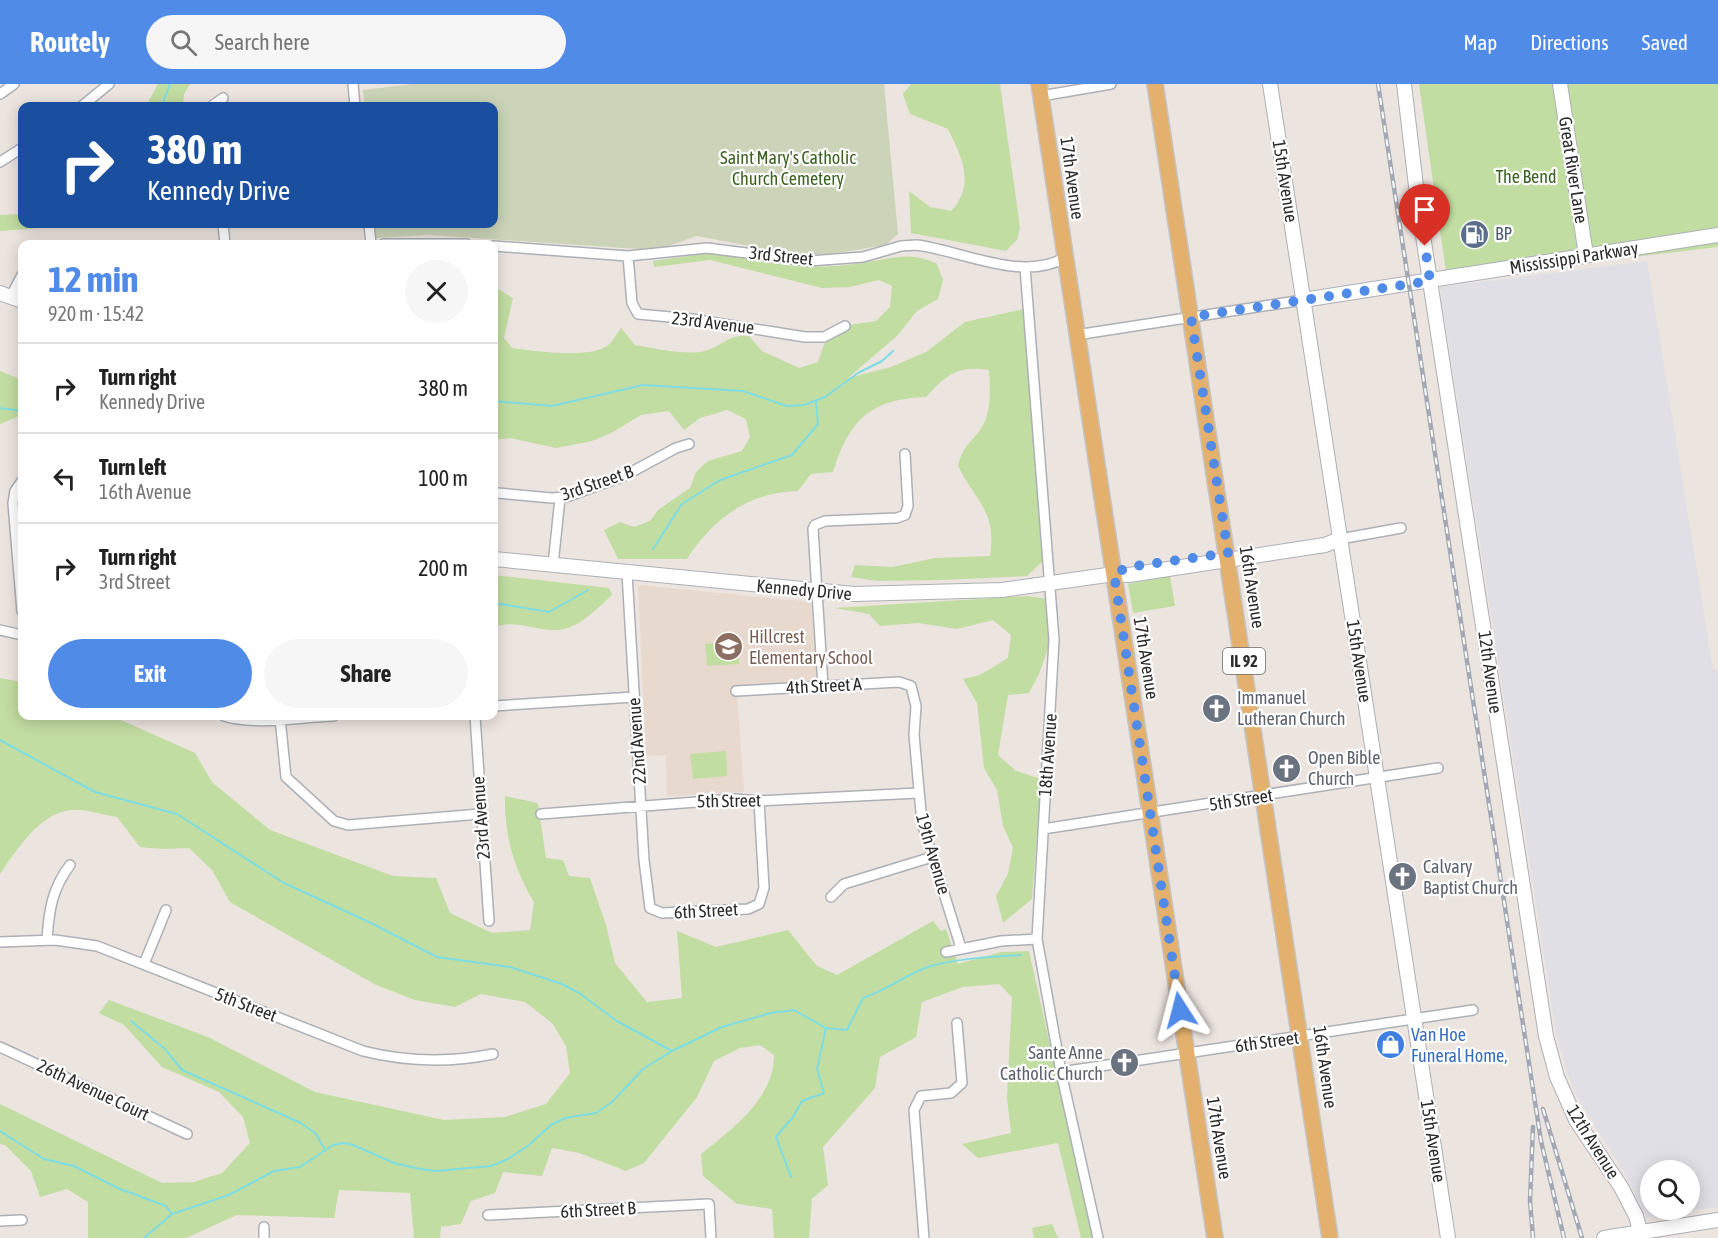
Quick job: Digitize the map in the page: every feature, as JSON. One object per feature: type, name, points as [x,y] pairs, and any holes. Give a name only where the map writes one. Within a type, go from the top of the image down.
[{"type":"main road","name":"16th Avenue","points":[[1155,84],[1330,1238]]},
{"type":"main road","name":"17th Avenue","points":[[1040,90],[1215,1238]]},
{"type":"street","points":[[0,94],[14,84]]},
{"type":"street","points":[[87,102],[109,84]]},
{"type":"street","points":[[353,84],[355,102]]},
{"type":"street","points":[[1040,90],[1111,84]]},
{"type":"street","name":"15th Avenue","points":[[1270,84],[1448,1238]]},
{"type":"street","name":"12th Avenue","points":[[1404,84],[1430,281],[1546,1036],[1557,1077],[1569,1105],[1583,1133],[1621,1187],[1636,1216],[1641,1235]]},
{"type":"street","name":"Great River Lane","points":[[1560,84],[1586,255]]},
{"type":"street","points":[[218,102],[223,98]]},
{"type":"street","points":[[0,162],[18,151]]},
{"type":"street","name":"Mississippi Parkway","points":[[1430,281],[1718,235]]},
{"type":"street","name":"3rd Street","points":[[498,246],[628,256],[707,248],[809,261],[863,257],[901,246],[917,245],[1025,267],[1046,266],[1064,258]]},
{"type":"street","name":"23rd Avenue","points":[[628,256],[632,303],[639,315],[692,319],[805,337],[824,337],[845,326]]},
{"type":"street","name":"18th Avenue","points":[[1025,267],[1054,640],[1053,687],[1036,939],[1061,1072],[1098,1238]]},
{"type":"street","points":[[1076,335],[1430,281]]},
{"type":"street","points":[[11,297],[18,283]]},
{"type":"street","name":"3rd Street B","points":[[498,493],[560,498],[618,478],[676,448],[689,444]]},
{"type":"street","points":[[823,686],[813,533],[815,525],[825,521],[897,518],[905,515],[908,506],[905,454]]},
{"type":"street","points":[[18,490],[14,503],[18,557]]},
{"type":"street","points":[[553,565],[560,498]]},
{"type":"street","name":"Kennedy Drive","points":[[498,560],[817,592],[925,594],[1050,584],[1114,574],[1128,567],[1325,545],[1340,539],[1401,528]]},
{"type":"street","name":"22nd Avenue","points":[[627,573],[640,805],[647,900],[650,908]]},
{"type":"street","points":[[0,630],[18,634]]},
{"type":"street","name":"4th Street A","points":[[736,691],[899,682],[911,686]]},
{"type":"street","name":"19th Avenue","points":[[911,686],[916,706],[914,735],[922,823],[961,948]]},
{"type":"street","points":[[498,706],[634,698]]},
{"type":"street","points":[[280,720],[286,777],[326,814],[342,824],[480,814]]},
{"type":"street","name":"23rd Avenue","points":[[475,720],[489,921]]},
{"type":"street","name":"5th Street","points":[[1042,830],[1438,768]]},
{"type":"street","name":"5th Street","points":[[541,814],[735,799],[759,801],[918,793]]},
{"type":"street","name":"6th Street","points":[[650,908],[662,913],[748,909],[762,902],[764,888],[759,801]]},
{"type":"street","points":[[831,897],[844,884],[932,857]]},
{"type":"street","points":[[47,939],[49,908],[54,890],[70,865]]},
{"type":"street","points":[[144,964],[166,910]]},
{"type":"street","name":"5th Street","points":[[0,942],[47,939],[98,946],[363,1051],[385,1056],[451,1060],[493,1054]]},
{"type":"street","points":[[946,952],[1001,941],[1036,939]]},
{"type":"street","name":"6th Street","points":[[1061,1072],[1473,1010]]},
{"type":"street","points":[[924,1238],[914,1110],[921,1096],[951,1093],[962,1083],[957,1023]]},
{"type":"street","name":"26th Avenue Court","points":[[0,1047],[187,1134]]},
{"type":"street","name":"6th Street B","points":[[488,1215],[709,1204],[711,1238]]},
{"type":"street","points":[[0,1221],[22,1220]]},
{"type":"street","points":[[1604,1238],[1641,1235],[1718,1220]]},
{"type":"street","points":[[264,1227],[264,1238]]},
{"type":"shaded area","points":[[1647,261],[1713,670],[1718,670],[1718,1207],[1700,1210],[1700,1160],[1640,1160],[1640,1203],[1624,1172],[1574,1092],[1557,1039],[1440,287]]},
{"type":"shaded area","name":"Hillcrest Elementary School","points":[[638,585],[811,602],[819,693],[737,696],[744,792],[667,796],[666,755],[646,756]]},
{"type":"green space","points":[[158,84],[190,84],[184,94],[183,102],[148,102]]},
{"type":"green space","name":"Saint Mary's Catholic Church Cemetery","points":[[413,84],[884,84],[898,234],[886,245],[831,254],[791,254],[697,236],[663,248],[639,249],[429,235],[376,238],[373,228],[498,228],[498,102],[364,102],[363,90]]},
{"type":"green space","points":[[911,84],[1000,84],[1020,227],[1017,240],[1006,251],[911,233],[909,191],[930,207],[951,211],[959,201],[965,181],[962,161],[948,129],[910,114],[903,94]]},
{"type":"green space","name":"The Bend","points":[[1419,84],[1718,84],[1718,247],[1447,279]]},
{"type":"green space","points":[[18,214],[18,228],[40,228],[0,231],[0,215]]},
{"type":"green space","points":[[716,252],[805,267],[846,265],[909,256],[937,264],[943,280],[938,299],[917,311],[897,336],[848,378],[891,367],[926,352],[965,322],[1024,309],[1043,561],[1027,576],[878,581],[851,577],[855,565],[892,567],[935,558],[990,556],[991,529],[988,518],[958,466],[964,450],[987,417],[989,370],[978,369],[953,373],[926,397],[890,402],[876,408],[864,416],[846,439],[833,472],[811,474],[798,491],[764,496],[734,510],[709,531],[687,559],[618,559],[604,530],[620,522],[634,527],[650,521],[658,510],[690,488],[696,472],[708,461],[742,451],[750,437],[746,419],[727,410],[700,418],[684,430],[669,411],[641,415],[613,432],[592,441],[556,448],[510,438],[498,440],[498,289],[513,298],[504,338],[512,348],[561,353],[598,350],[607,346],[621,328],[635,345],[680,352],[705,351],[736,337],[749,336],[762,351],[799,368],[818,362],[824,344],[849,325],[876,321],[890,307],[892,286],[879,280],[850,287],[822,288],[710,260],[654,267],[653,261]]},
{"type":"green space","points":[[0,371],[18,378],[18,417],[0,424]]},
{"type":"green space","points":[[498,575],[609,588],[612,595],[587,617],[565,629],[550,630],[510,624],[498,626]]},
{"type":"green space","points":[[1170,576],[1175,606],[1133,613],[1128,584]]},
{"type":"green space","points":[[1027,596],[1047,599],[1052,637],[1039,674],[1029,693],[1008,695],[998,755],[1016,771],[1041,779],[1032,899],[1003,923],[996,896],[1008,874],[1013,848],[1003,826],[997,790],[984,768],[977,703],[963,679],[980,675],[1008,658],[1011,635],[993,620],[957,629],[918,623],[880,626],[869,614],[834,608]]},
{"type":"green space","points":[[738,642],[739,664],[707,666],[705,644]]},
{"type":"green space","points":[[0,678],[18,681],[18,720],[121,720],[195,753],[212,782],[270,830],[393,876],[436,878],[450,913],[492,933],[530,930],[534,902],[521,877],[508,838],[505,796],[538,803],[546,858],[563,860],[569,876],[590,878],[606,925],[615,963],[647,1002],[682,998],[677,931],[716,947],[788,930],[817,966],[837,975],[933,921],[941,931],[946,929],[958,964],[1001,952],[1029,951],[1093,1238],[1081,1238],[1058,1143],[978,1158],[962,1144],[1011,1133],[1007,1098],[1012,997],[999,984],[963,987],[922,1002],[916,1037],[880,1057],[875,1088],[823,1147],[828,1185],[812,1199],[809,1238],[774,1238],[772,1209],[737,1204],[703,1176],[701,1154],[749,1112],[767,1086],[774,1055],[760,1045],[740,1048],[714,1061],[697,1097],[644,1163],[626,1171],[579,1153],[552,1148],[542,1176],[503,1172],[495,1193],[471,1201],[461,1224],[441,1227],[440,1238],[414,1238],[410,1193],[339,1190],[334,1218],[237,1215],[186,1238],[88,1238],[88,1202],[67,1189],[40,1197],[31,1171],[5,1145],[0,1144],[0,1104],[162,1183],[194,1182],[222,1173],[250,1143],[243,1117],[219,1092],[162,1067],[124,1025],[99,1013],[109,1000],[208,1037],[315,1092],[444,1120],[505,1117],[546,1104],[570,1073],[566,1046],[552,1023],[525,1002],[481,994],[455,1007],[415,1000],[376,985],[230,902],[212,870],[189,848],[140,847],[117,817],[80,810],[55,815],[33,831],[0,874]]},
{"type":"green space","points":[[726,751],[727,776],[693,779],[690,754]]},
{"type":"green space","points":[[1052,1224],[1058,1238],[1034,1238],[1032,1228]]},
{"type":"waterway","points":[[163,102],[170,84]]},
{"type":"waterway","points":[[498,401],[552,406],[643,385],[743,391],[787,406],[804,405],[825,397],[858,373],[882,361],[893,351]]},
{"type":"waterway","points":[[653,549],[682,504],[720,480],[792,455],[818,424],[816,401]]},
{"type":"waterway","points":[[0,408],[18,410]]},
{"type":"waterway","points":[[498,604],[549,612],[588,590]]},
{"type":"waterway","points":[[0,740],[95,792],[177,814],[284,883],[369,922],[437,957],[510,967],[562,984],[579,993],[617,1021],[672,1051]]},
{"type":"waterway","points":[[144,1238],[172,1214],[229,1195],[274,1171],[300,1167],[333,1145],[344,1143],[353,1145],[394,1163],[420,1169],[436,1171],[491,1166],[508,1159],[529,1145],[551,1125],[565,1118],[596,1113],[612,1102],[643,1069],[672,1051],[722,1027],[771,1013],[794,1010],[826,1028],[847,1030],[863,998],[922,969],[942,963],[1021,955]]},
{"type":"waterway","points":[[131,1021],[165,1049],[182,1070],[301,1123],[316,1134],[324,1148]]},
{"type":"waterway","points":[[791,1177],[776,1137],[793,1117],[802,1101],[824,1093],[817,1069],[826,1028]]},
{"type":"waterway","points":[[0,1131],[44,1159],[74,1166],[120,1189],[166,1206],[171,1213]]},
{"type":"railway","points":[[1378,84],[1541,1141],[1564,1238]]},
{"type":"railway","points":[[1543,1109],[1582,1238]]},
{"type":"railway","points":[[1533,1127],[1530,1201],[1533,1238]]},
{"type":"place","name":"BP","points":[[1474,234]]},
{"type":"place","name":"Hillcrest Elementary School","points":[[728,647]]},
{"type":"place","name":"Immanuel Lutheran Church","points":[[1216,708]]},
{"type":"place","name":"Open Bible Church","points":[[1287,768]]},
{"type":"place","name":"Calvary Baptist Church","points":[[1402,877]]},
{"type":"place","name":"Van Hoe Funeral Home,","points":[[1390,1045]]},
{"type":"place","name":"Sante Anne Catholic Church","points":[[1124,1063]]},
{"type":"route","points":[[1180,1010],[1114,574],[1128,567],[1228,553],[1191,317],[1430,281],[1425,246]]}]
